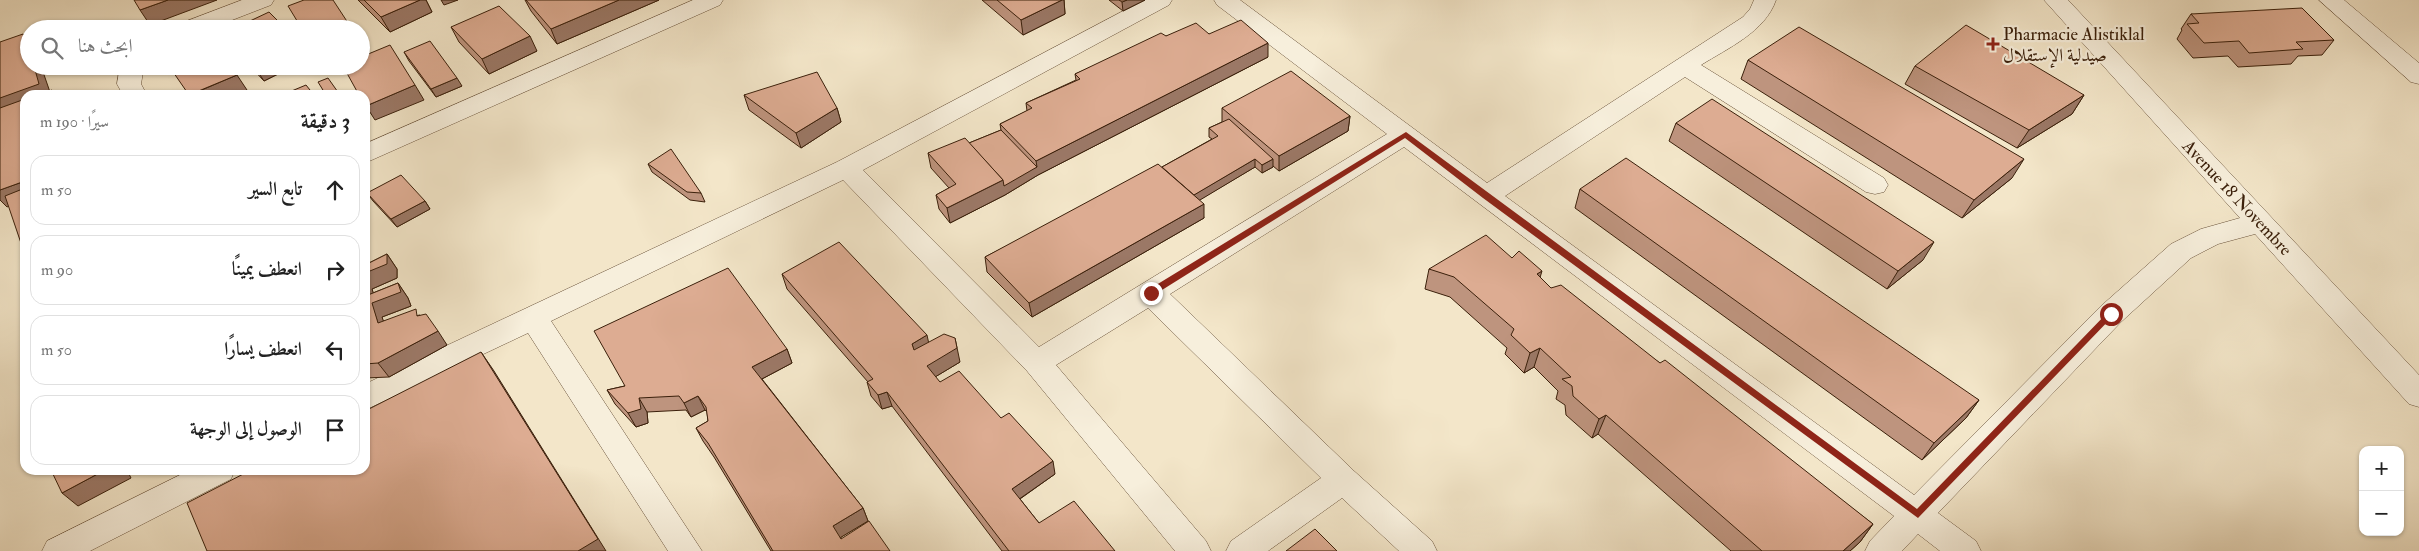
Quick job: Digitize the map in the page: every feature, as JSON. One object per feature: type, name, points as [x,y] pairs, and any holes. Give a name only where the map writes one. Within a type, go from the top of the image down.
[{"type":"street","points":[[210,20],[262,0]]},
{"type":"street","points":[[370,152],[712,0]]},
{"type":"street","points":[[370,396],[846,168],[1161,0]]},
{"type":"street","points":[[1225,0],[1406,134],[1486,196],[1918,514],[1965,551]]},
{"type":"street","points":[[1486,196],[1751,22],[1761,11],[1765,0]]},
{"type":"street","name":"Avenue 18 Novembre","points":[[2055,0],[2419,396]]},
{"type":"street","points":[[2330,0],[2419,76]]},
{"type":"street","points":[[1685,66],[1875,185]]},
{"type":"street","points":[[130,75],[129,84],[132,90]]},
{"type":"street","points":[[1037,363],[1406,134]]},
{"type":"street","points":[[846,168],[1037,363],[1195,551]]},
{"type":"street","points":[[1881,551],[2111,314],[2181,251],[2210,236],[2259,223]]},
{"type":"street","points":[[1151,293],[1343,480],[1421,551]]},
{"type":"street","points":[[534,318],[686,551]]},
{"type":"street","points":[[58,551],[210,475]]},
{"type":"street","points":[[1242,551],[1343,480]]},
{"type":"building","points":[[134,0],[168,0],[140,10]]},
{"type":"building","points":[[304,0],[333,0],[346,20],[297,20],[288,6]]},
{"type":"building","points":[[364,0],[420,0],[381,17]]},
{"type":"building","points":[[526,0],[619,0],[551,29]]},
{"type":"building","points":[[997,0],[1062,0],[1021,20]]},
{"type":"building","points":[[499,6],[530,36],[482,59],[451,27]]},
{"type":"building","points":[[2302,8],[2334,40],[2296,42],[2303,49],[2249,53],[2239,41],[2204,43],[2187,24],[2199,23],[2191,14]]},
{"type":"building","points":[[269,12],[277,20],[252,20]]},
{"type":"building","points":[[1241,20],[1268,43],[1036,161],[1000,124],[1032,108],[1026,103],[1080,79],[1075,74],[1161,33],[1166,36],[1196,23],[1209,34]]},
{"type":"building","points":[[1966,25],[2084,95],[2029,130],[1915,66]]},
{"type":"building","points":[[1799,27],[2024,159],[1974,200],[1748,60]]},
{"type":"building","points":[[20,35],[20,75],[36,75],[39,84],[0,98],[0,42]]},
{"type":"building","points":[[430,41],[457,78],[431,89],[404,52]]},
{"type":"building","points":[[390,45],[415,85],[370,104],[370,90],[356,90],[348,75],[370,75],[370,53]]},
{"type":"building","points":[[1291,71],[1350,116],[1279,156],[1222,108]]},
{"type":"building","points":[[817,72],[837,108],[796,133],[744,95]]},
{"type":"building","points":[[175,75],[237,75],[201,90],[186,90]]},
{"type":"building","points":[[328,78],[336,90],[323,90],[318,82]]},
{"type":"building","points":[[306,85],[310,90],[294,90]]},
{"type":"building","points":[[1712,99],[1934,242],[1898,271],[1676,123]]},
{"type":"building","points":[[20,101],[20,183],[0,190],[0,108]]},
{"type":"building","points":[[1229,119],[1273,159],[1262,165],[1255,159],[1194,195],[1162,167],[1218,136],[1209,128]]},
{"type":"building","points":[[1001,130],[1037,167],[1004,186],[1003,180],[969,143]]},
{"type":"building","points":[[965,138],[1003,180],[947,208],[936,195],[956,184],[928,153]]},
{"type":"building","points":[[671,149],[701,193],[687,192],[648,164]]},
{"type":"building","points":[[1626,158],[1979,400],[1934,443],[1580,189]]},
{"type":"building","points":[[1158,164],[1204,204],[1029,303],[985,257]]},
{"type":"building","points":[[401,175],[425,201],[391,219],[370,196],[370,191]]},
{"type":"building","points":[[20,190],[20,240],[5,196]]},
{"type":"building","points":[[1486,235],[1512,258],[1519,251],[1542,271],[1537,274],[1551,288],[1561,285],[1660,363],[1665,360],[1873,524],[1843,551],[1762,551],[1606,415],[1599,419],[1573,396],[1572,386],[1562,379],[1571,377],[1540,348],[1530,353],[1511,335],[1514,329],[1454,277],[1429,269]]},
{"type":"building","points":[[839,242],[927,335],[912,344],[914,350],[944,334],[955,338],[957,348],[927,366],[940,382],[959,371],[1001,418],[1009,413],[1053,461],[1012,489],[1039,523],[1074,501],[1115,551],[1009,551],[887,392],[878,395],[867,382],[873,379],[782,274]]},
{"type":"building","points":[[387,254],[387,264],[370,271],[370,262]]},
{"type":"building","points":[[728,268],[787,349],[752,367],[863,508],[833,526],[841,539],[869,521],[890,551],[773,551],[708,443],[696,428],[708,421],[706,407],[698,396],[684,403],[679,396],[639,398],[641,409],[628,413],[607,390],[625,386],[594,331]]},
{"type":"building","points":[[398,283],[401,292],[372,303],[378,323],[416,309],[417,316],[426,314],[438,331],[378,363],[370,364],[370,294]]},
{"type":"building","points":[[481,352],[598,539],[578,551],[207,551],[187,503],[241,475],[370,475],[370,408]]},
{"type":"building","points":[[53,475],[96,475],[62,493]]},
{"type":"building","points":[[1315,529],[1337,551],[1286,551]]},
{"type":"place","name":"Pharmacie Alistiklal صيدلية الإستقلال","points":[[1993,44]]},
{"type":"route","points":[[1151,293],[1406,134],[1486,196],[1918,514],[2111,314]]}]
